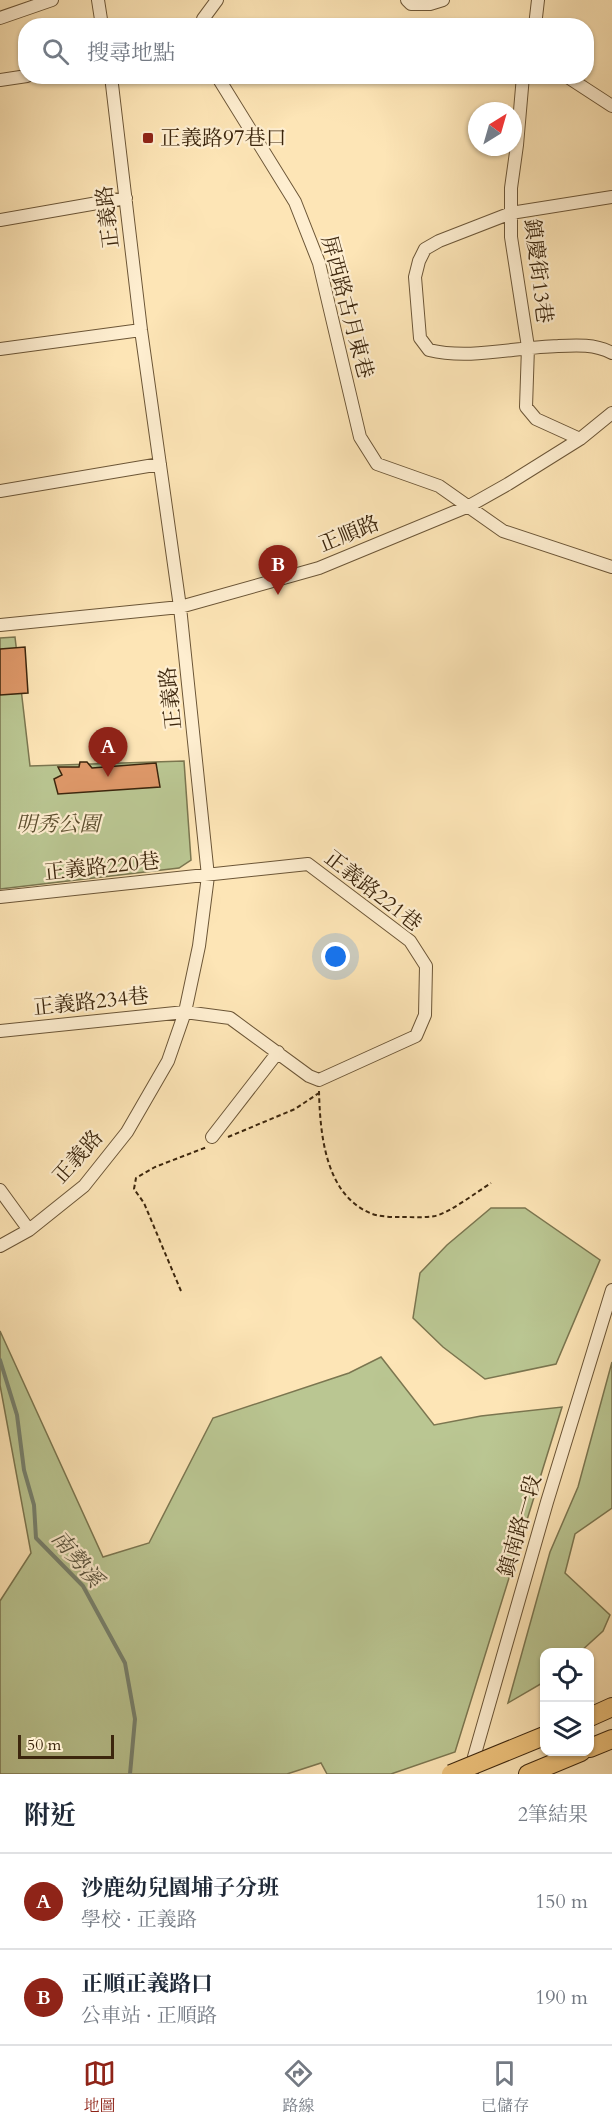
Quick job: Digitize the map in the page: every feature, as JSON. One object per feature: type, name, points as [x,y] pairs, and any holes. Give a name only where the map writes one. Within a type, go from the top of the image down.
[{"type":"highway","points":[[594,1715],[612,1707]]},
{"type":"highway","points":[[452,1774],[540,1738]]},
{"type":"highway","points":[[594,1746],[612,1739]]},
{"type":"highway","points":[[528,1774],[571,1756]]},
{"type":"street","points":[[0,18],[52,0]]},
{"type":"street","points":[[98,0],[101,18]]},
{"type":"street","points":[[204,18],[217,0]]},
{"type":"street","points":[[407,0],[411,4],[430,4],[443,0]]},
{"type":"street","points":[[536,18],[538,0]]},
{"type":"street","points":[[0,80],[18,77]]},
{"type":"street","name":"正義路","points":[[0,1246],[28,1230],[84,1186],[126,1132],[168,1061],[186,1012],[199,946],[208,876],[180,607],[141,330],[112,84]]},
{"type":"street","name":"屏西路古月東巷","points":[[222,84],[295,202],[319,263],[360,437],[377,464],[439,486],[503,531],[612,567]]},
{"type":"street","name":"鎮慶街13巷","points":[[522,84],[517,145],[510,188],[511,237],[528,347],[526,407],[536,419],[579,439]]},
{"type":"street","points":[[578,84],[612,106]]},
{"type":"street","points":[[612,197],[511,213],[439,241],[425,249],[415,277],[420,338],[429,350],[445,354],[583,345],[612,353]]},
{"type":"street","points":[[0,220],[126,198]]},
{"type":"street","points":[[0,349],[141,330]]},
{"type":"street","name":"正順路","points":[[0,624],[180,607],[320,567],[469,506],[579,439],[612,413]]},
{"type":"street","points":[[0,491],[160,464]]},
{"type":"street","name":"正義路221巷","points":[[208,876],[308,864],[410,941],[426,966],[425,1015],[416,1036],[319,1080]]},
{"type":"street","name":"正義路220巷","points":[[0,897],[208,876]]},
{"type":"street","points":[[186,1012],[230,1018],[309,1076],[319,1080]]},
{"type":"street","name":"正義路234巷","points":[[0,1031],[186,1012]]},
{"type":"street","points":[[217,1140],[278,1052]]},
{"type":"street","points":[[0,1190],[28,1230]]},
{"type":"street","name":"鎮南路一段","points":[[473,1774],[474,1757],[547,1502],[612,1290]]},
{"type":"path","points":[[319,1080],[322,1141],[331,1169],[342,1189],[357,1205],[371,1214],[416,1217],[437,1215],[491,1184]]},
{"type":"path","points":[[181,1291],[144,1203],[134,1189],[136,1178],[155,1167],[295,1108],[319,1093]]},
{"type":"green space","name":"明秀公園","points":[[15,637],[30,766],[184,761],[191,860],[179,868],[0,889],[0,638]]},
{"type":"green space","points":[[491,1208],[525,1208],[600,1260],[556,1364],[485,1379],[443,1347],[413,1318],[420,1273],[447,1245]]},
{"type":"green space","points":[[0,1331],[103,1557],[149,1543],[213,1418],[349,1373],[381,1357],[434,1425],[481,1416],[562,1407],[455,1752],[391,1774],[327,1774],[321,1763],[287,1774],[0,1774],[0,1601],[31,1553],[0,1385]]},
{"type":"green space","points":[[612,1362],[612,1508],[575,1534],[565,1573],[610,1615],[603,1631],[584,1648],[540,1648],[540,1684],[508,1703],[550,1552],[578,1487]]},
{"type":"building","points":[[25,647],[28,693],[0,695],[0,649]]},
{"type":"building","points":[[80,762],[87,762],[92,768],[156,763],[160,787],[58,794],[54,779],[62,775],[58,767],[79,767]]},
{"type":"waterway","name":"南勢溪","points":[[0,1360],[17,1415],[24,1470],[34,1505],[36,1538],[83,1586],[125,1663],[135,1719],[130,1774]]},
{"type":"place","name":"正義路97巷口","points":[[148,138]]},
{"type":"place","name":"正順正義路口","points":[[278,595]]},
{"type":"place","name":"沙鹿幼兒園埔子分班","points":[[108,777]]}]
